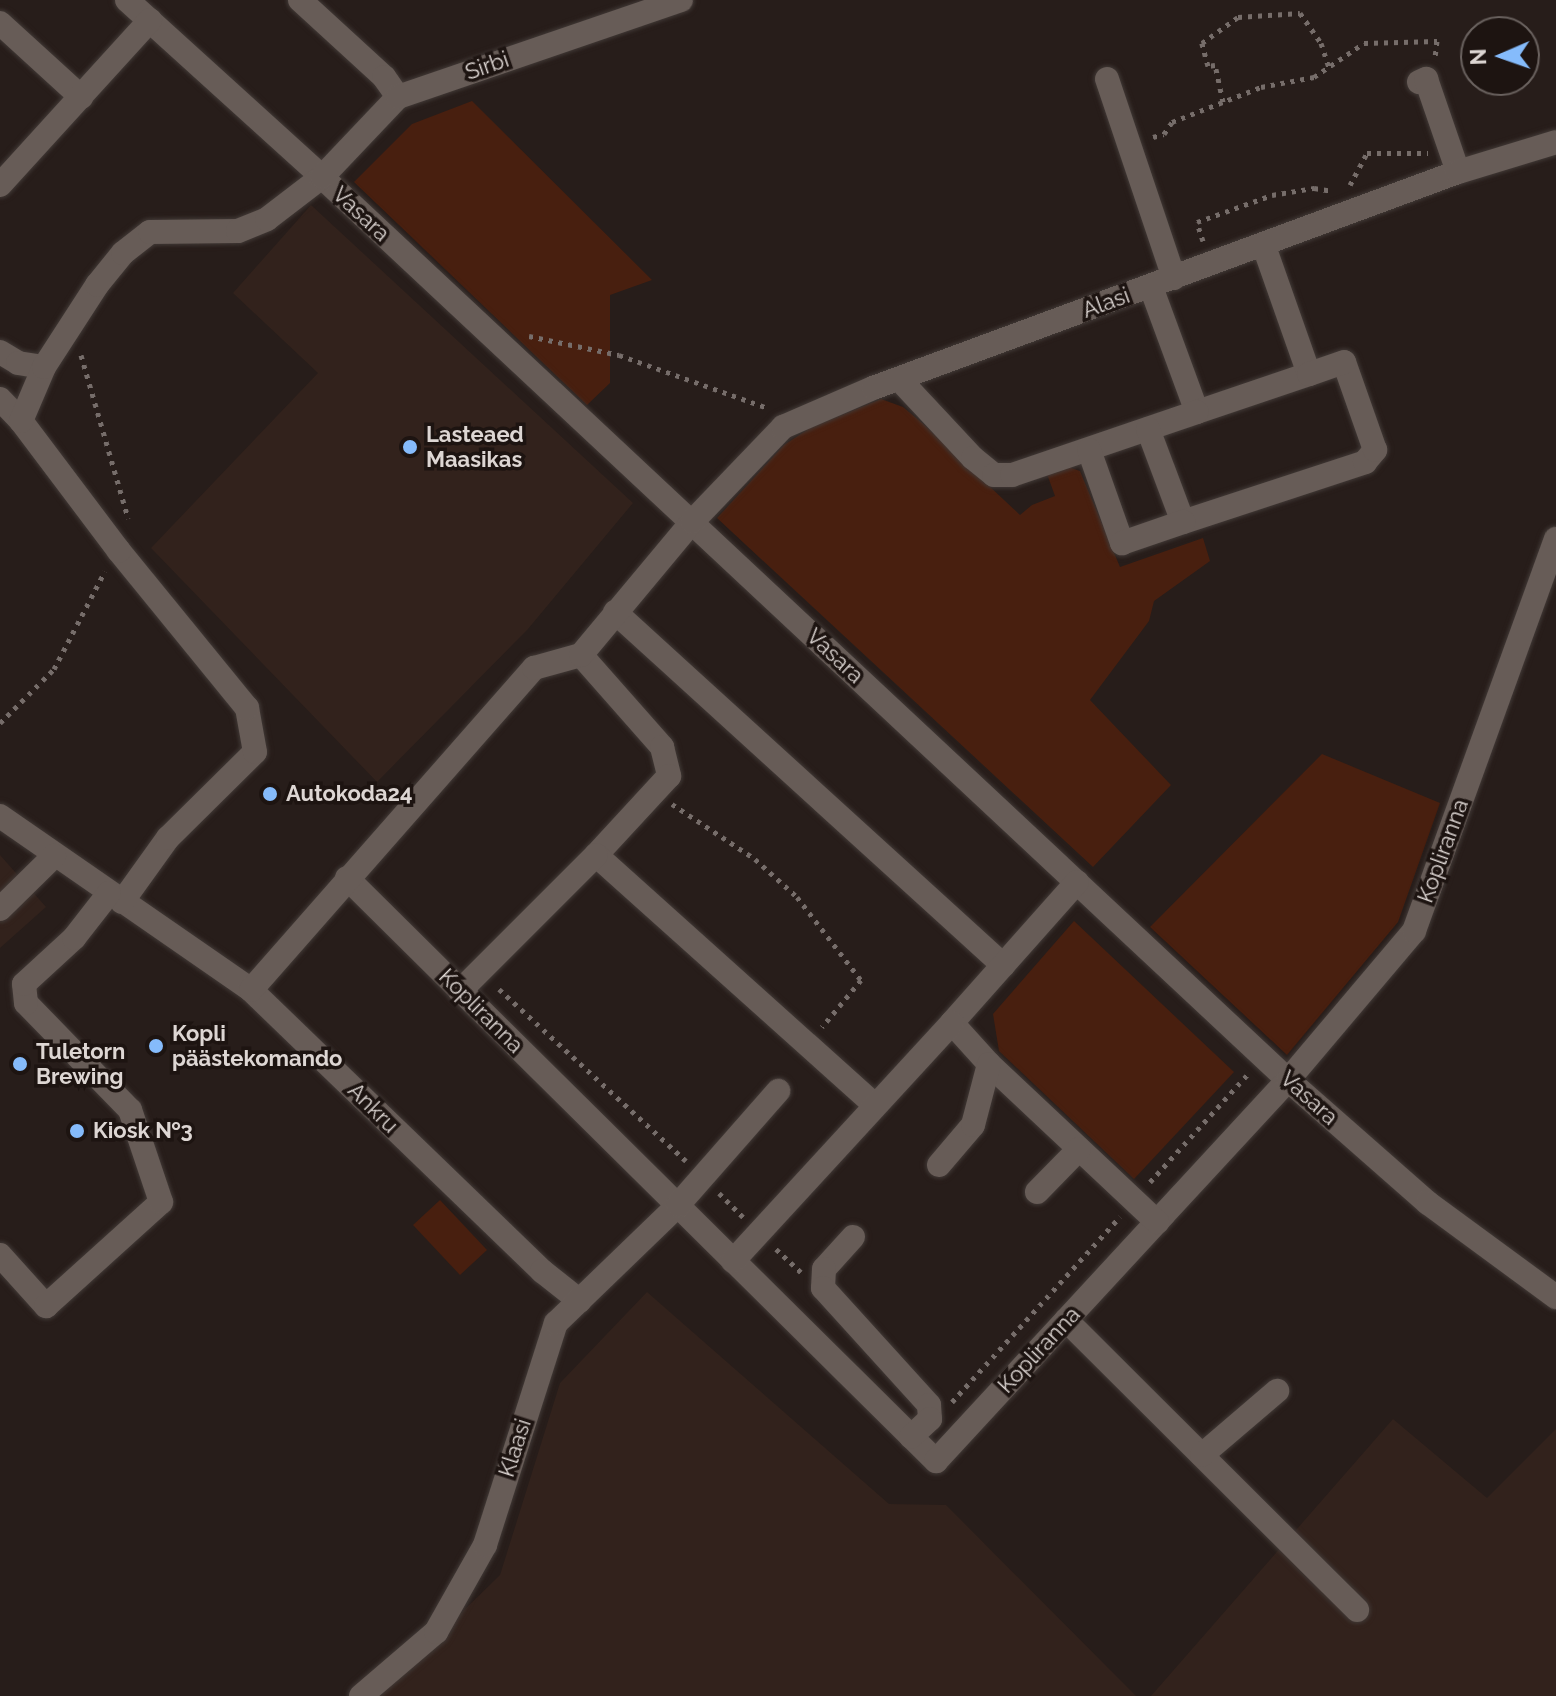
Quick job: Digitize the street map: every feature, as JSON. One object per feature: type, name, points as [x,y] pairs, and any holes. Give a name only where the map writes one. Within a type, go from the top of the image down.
[{"type":"street","points":[[300,0],[384,77],[398,97]]},
{"type":"street","name":"Sirbi","points":[[21,421],[44,367],[76,319],[123,253],[150,232],[238,231],[267,219],[322,177],[398,97],[681,0]]},
{"type":"street","points":[[0,185],[81,97],[142,8]]},
{"type":"street","name":"Vasara","points":[[142,8],[1288,1080],[1428,1203],[1556,1297]]},
{"type":"street","points":[[0,23],[81,97]]},
{"type":"street","points":[[1425,75],[1455,162]]},
{"type":"street","points":[[1107,79],[1129,145],[1197,412]]},
{"type":"street","name":"Alasi","points":[[581,655],[692,522],[783,427],[1164,277],[1264,246],[1455,162],[1556,142]]},
{"type":"street","points":[[1264,246],[1309,374]]},
{"type":"street","points":[[0,352],[18,363],[44,367]]},
{"type":"street","points":[[899,379],[973,458],[994,475],[1012,475],[1344,362],[1375,450],[1365,462],[1122,543],[1089,450]]},
{"type":"street","points":[[0,399],[21,421],[119,551],[247,708],[255,752],[168,838],[115,898],[24,984],[26,1003],[130,1110],[161,1202],[46,1306],[0,1255]]},
{"type":"street","points":[[1148,429],[1183,522]]},
{"type":"street","name":"Kopliranna","points":[[347,878],[936,1461],[1288,1080],[1414,931],[1556,539]]},
{"type":"street","points":[[615,612],[1003,965]]},
{"type":"street","points":[[251,990],[534,668],[581,655],[662,747],[669,776],[596,855],[460,991]]},
{"type":"street","name":"Ankru","points":[[0,816],[251,990],[531,1261],[580,1301]]},
{"type":"street","points":[[596,855],[875,1105]]},
{"type":"street","points":[[0,909],[54,856]]},
{"type":"street","points":[[733,1261],[1077,882]]},
{"type":"street","points":[[952,1023],[989,1064],[1157,1222]]},
{"type":"street","points":[[939,1165],[973,1125],[989,1064]]},
{"type":"street","name":"Klaasi","points":[[361,1696],[436,1632],[485,1545],[556,1323],[678,1205],[778,1091]]},
{"type":"street","points":[[1037,1192],[1079,1149]]},
{"type":"street","points":[[853,1237],[824,1269],[825,1294],[929,1405],[932,1414],[911,1437]]},
{"type":"street","points":[[1066,1320],[1357,1610]]},
{"type":"street","points":[[1202,1455],[1277,1391]]},
{"type":"path","points":[[1223,102],[1215,65],[1208,66],[1202,43],[1238,17],[1300,13],[1321,43],[1329,67]]},
{"type":"path","points":[[1129,145],[1164,134],[1172,122],[1261,87],[1314,77],[1364,43],[1437,41],[1439,46],[1425,75]]},
{"type":"path","points":[[1164,277],[1206,252],[1197,222],[1272,195],[1314,188],[1345,193],[1367,153],[1424,152],[1455,162]]},
{"type":"path","points":[[76,319],[82,363],[130,523]]},
{"type":"path","points":[[485,329],[619,355],[752,400],[794,422]]},
{"type":"path","points":[[0,723],[54,669],[105,570],[119,551]]},
{"type":"path","points":[[655,792],[755,859],[797,897],[861,980],[806,1045]]},
{"type":"path","points":[[493,984],[825,1294]]},
{"type":"path","points":[[932,1414],[945,1409],[1255,1066]]},
{"type":"shaded area","points":[[472,101],[652,280],[610,295],[610,383],[587,405],[354,182],[412,124]]},
{"type":"shaded area","name":"Lasteaed Maasikas","points":[[311,205],[633,503],[528,629],[377,782],[151,548],[318,373],[233,293]]},
{"type":"shaded area","points":[[881,399],[903,407],[921,422],[1020,515],[1032,505],[1055,496],[1047,474],[1068,467],[1080,471],[1120,567],[1203,538],[1210,561],[1154,601],[1149,621],[1090,700],[1171,785],[1093,867],[717,518],[784,445],[810,428]]},
{"type":"shaded area","points":[[1322,754],[1440,803],[1398,922],[1287,1055],[1150,927]]},
{"type":"shaded area","points":[[0,855],[46,907],[0,948]]},
{"type":"shaded area","points":[[1074,921],[1234,1072],[1134,1179],[999,1051],[993,1014]]},
{"type":"shaded area","points":[[440,1200],[487,1250],[460,1275],[413,1225]]},
{"type":"shaded area","points":[[647,1292],[889,1504],[946,1505],[1136,1696],[376,1696],[500,1575],[560,1383]]},
{"type":"shaded area","points":[[1393,1419],[1487,1498],[1556,1429],[1556,1696],[1151,1696]]},
{"type":"place","name":"Lasteaed Maasikas","points":[[410,447]]},
{"type":"place","name":"Autokoda24","points":[[270,794]]},
{"type":"place","name":"Kopli päästekomando","points":[[156,1046]]},
{"type":"place","name":"Tuletorn Brewing","points":[[20,1064]]},
{"type":"place","name":"Kiosk №3","points":[[77,1131]]}]
